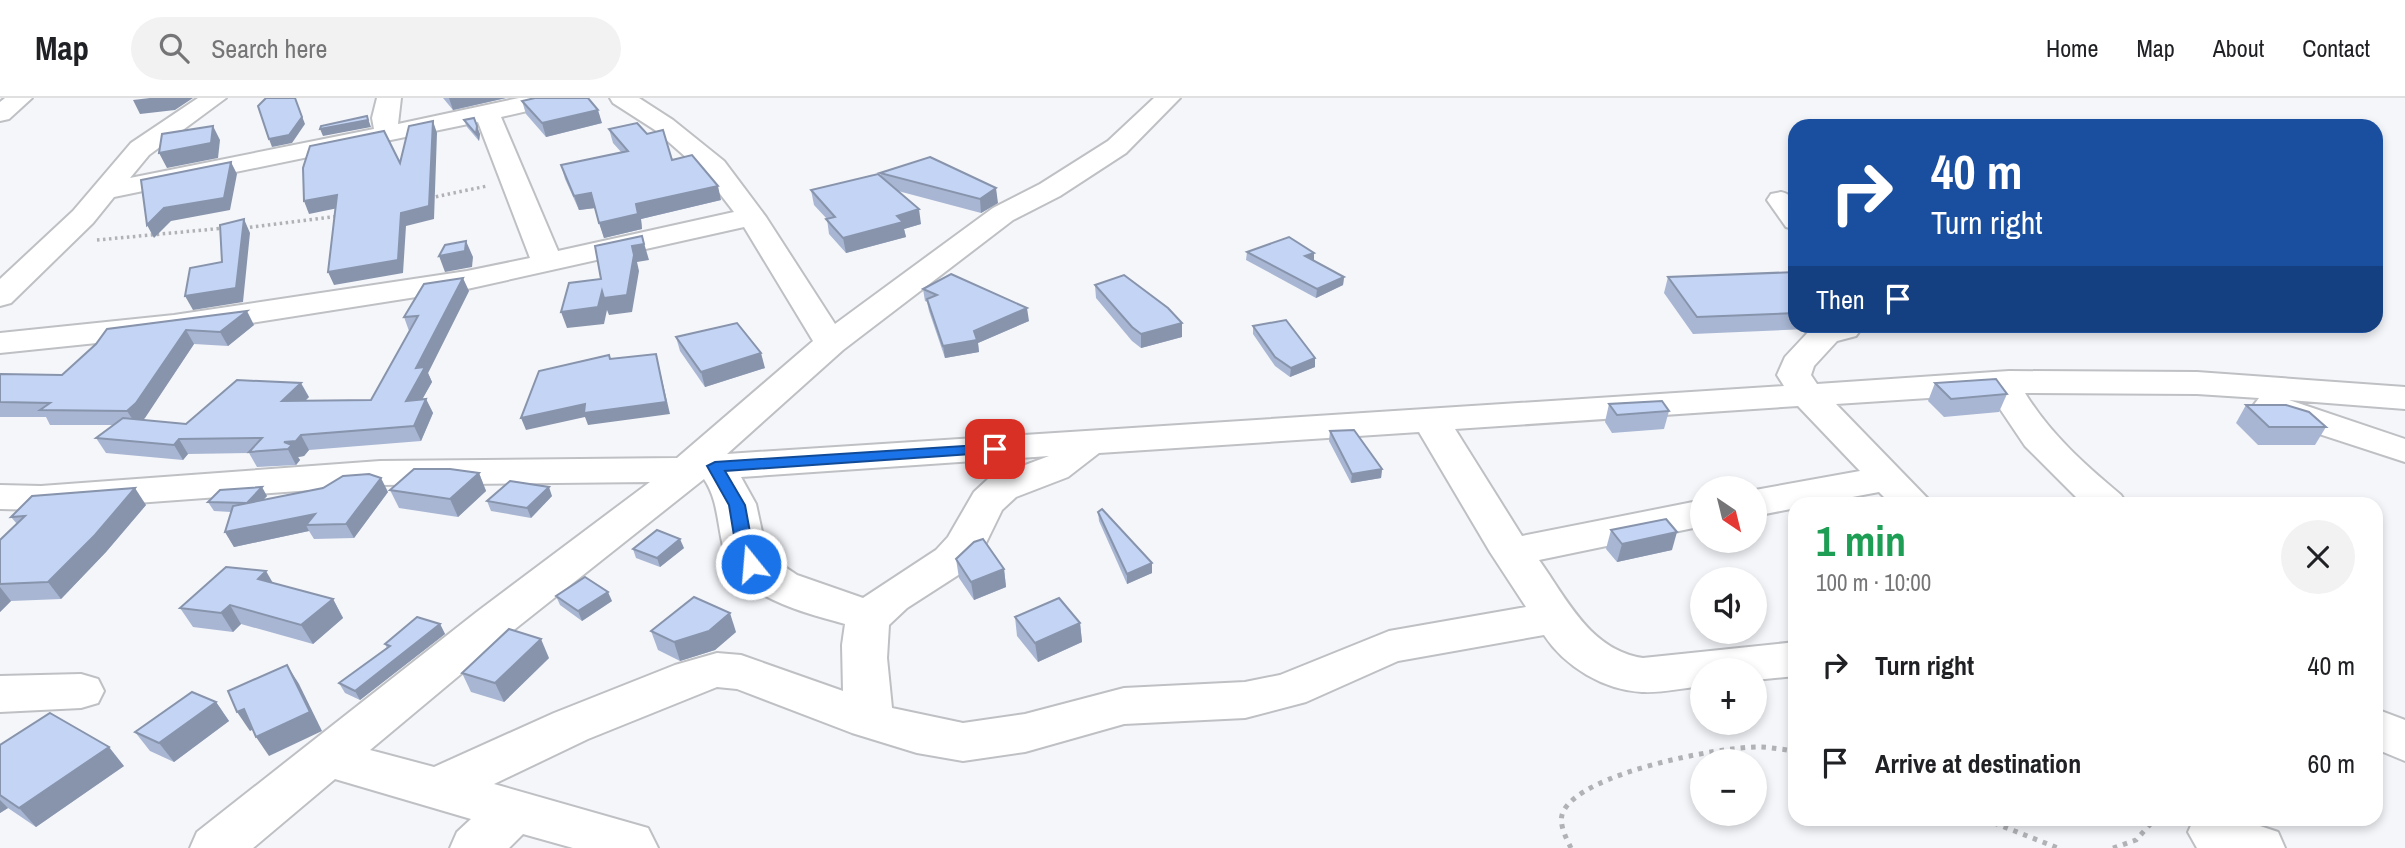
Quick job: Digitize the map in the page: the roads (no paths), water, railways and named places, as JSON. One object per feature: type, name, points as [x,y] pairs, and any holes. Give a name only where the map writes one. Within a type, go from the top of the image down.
[{"type":"street","points":[[0,114],[20,98]]},
{"type":"street","points":[[0,296],[83,217],[140,149],[214,98]]},
{"type":"street","points":[[387,134],[385,118],[389,98]]},
{"type":"street","points":[[104,191],[552,98]]},
{"type":"street","points":[[622,98],[663,125],[714,167],[752,217],[831,343]]},
{"type":"street","points":[[216,848],[494,622],[699,468],[831,343],[1003,214],[1050,190],[1117,147],[1168,98]]},
{"type":"street","points":[[487,113],[547,261]]},
{"type":"street","points":[[0,343],[161,326],[322,304],[500,274],[547,261],[752,217]]},
{"type":"street","points":[[1829,333],[1797,365],[1794,375],[1807,395],[1900,491]]},
{"type":"street","points":[[2009,382],[2007,390],[2031,432],[2051,455],[2099,497]]},
{"type":"street","points":[[0,497],[41,498],[380,473],[699,468],[2009,382],[2203,384],[2405,398]]},
{"type":"street","points":[[2203,384],[2405,451]]},
{"type":"street","points":[[1431,420],[1511,552],[1557,618],[1578,646],[1603,664],[1643,676],[1788,660]]},
{"type":"street","points":[[869,720],[865,637],[872,616],[892,597],[922,582],[952,560],[963,547],[982,510],[995,494],[1011,482],[1062,464],[1080,449],[1106,442]]},
{"type":"street","points":[[699,468],[737,505],[746,554],[751,564],[787,587],[815,599],[872,616]]},
{"type":"street","points":[[1828,497],[1900,491]]},
{"type":"street","points":[[1768,502],[1788,500]]},
{"type":"street","points":[[1511,552],[1690,516]]},
{"type":"street","points":[[435,789],[571,726],[691,677],[717,670],[741,672],[869,720],[917,734],[963,742],[1025,733],[1124,706],[1245,700],[1289,690],[1389,647],[1557,618]]},
{"type":"street","points":[[0,694],[81,691]]},
{"type":"street","points":[[2383,731],[2405,742]]},
{"type":"street","points":[[329,758],[607,836],[629,844],[632,848]]},
{"type":"street","points":[[476,848],[513,810]]}]
